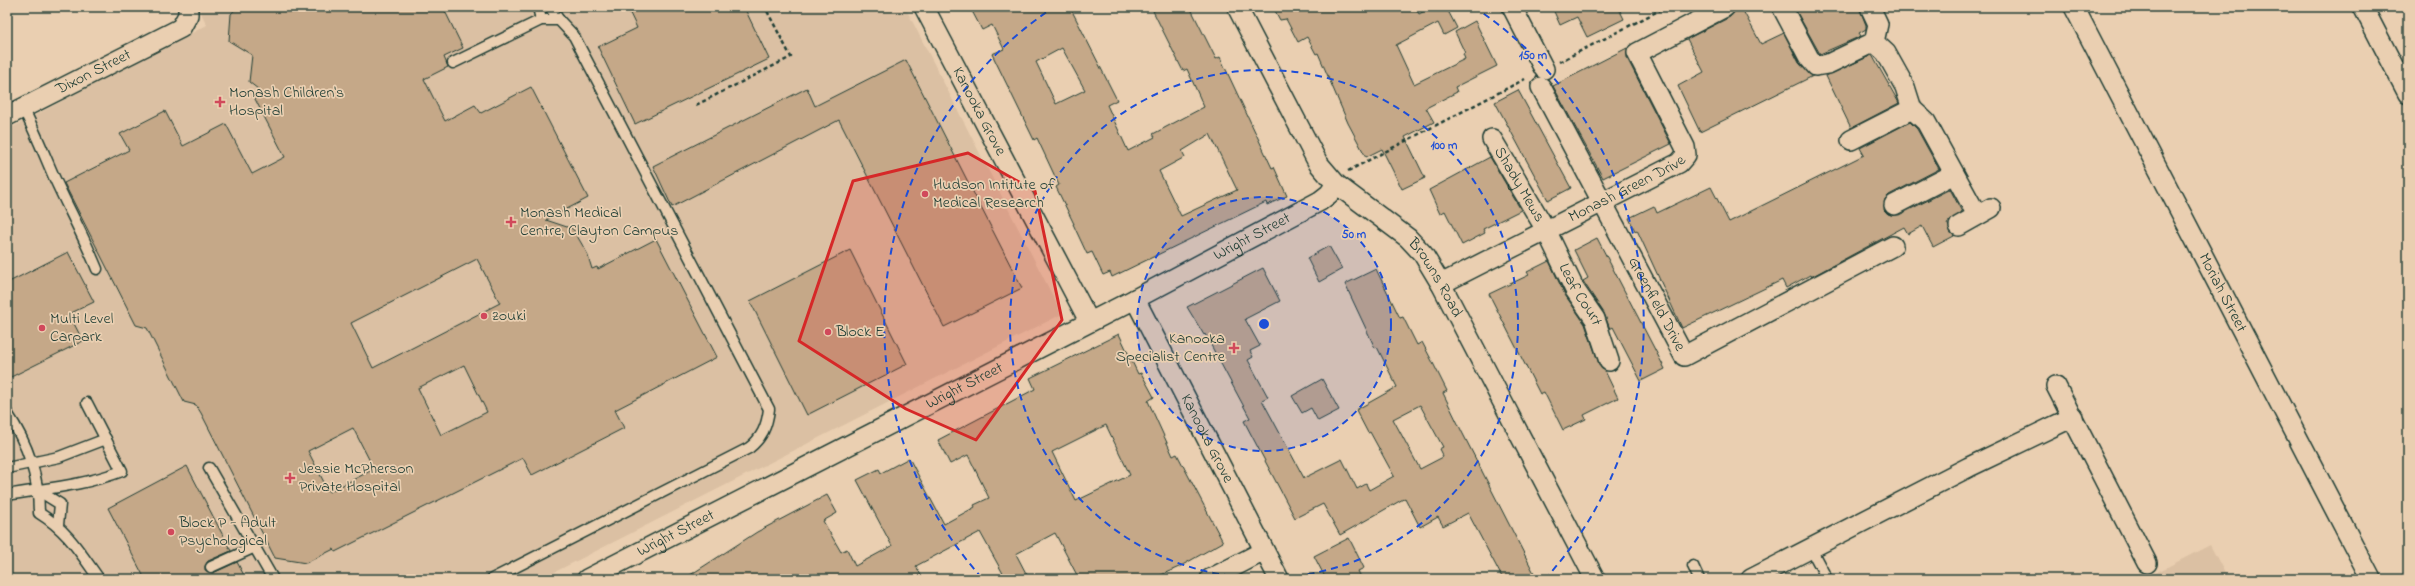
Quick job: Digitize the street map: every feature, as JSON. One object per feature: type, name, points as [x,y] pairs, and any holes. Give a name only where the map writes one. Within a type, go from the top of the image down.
[{"type":"street","name":"Dixon Street","points":[[15,112],[181,28],[188,15],[188,7]]},
{"type":"street","name":"Kanooka Grove","points":[[924,7],[1089,321]]},
{"type":"street","name":"Browns Road","points":[[1237,7],[1318,163],[1336,184],[1408,238],[1423,254],[1441,284],[1595,579]]},
{"type":"street","name":"Greenfield Drive","points":[[1512,7],[1543,78],[1603,201],[1684,356],[1893,246]]},
{"type":"street","name":"Monash Green Drive","points":[[1441,284],[1679,163],[1686,155],[1685,147],[1637,53],[1725,7]]},
{"type":"street","points":[[1782,7],[1808,58],[1816,66],[1828,64],[1874,42]]},
{"type":"street","points":[[1870,7],[1878,24],[1874,42]]},
{"type":"street","name":"Moriah Street","points":[[2074,7],[2371,579]]},
{"type":"street","points":[[2363,7],[2408,94]]},
{"type":"street","points":[[1874,42],[1890,60],[1905,87],[1912,109],[1926,122],[1954,174],[1984,211],[1959,226]]},
{"type":"street","points":[[1851,140],[1912,109]]},
{"type":"street","name":"Shady Mews","points":[[1492,139],[1546,230]]},
{"type":"street","points":[[1894,205],[1954,174]]},
{"type":"street","name":"Wright Street","points":[[587,579],[1089,321],[1135,299],[1320,201],[1329,194],[1336,184]]},
{"type":"street","name":"Leaf Court","points":[[1546,230],[1575,290],[1595,319],[1609,361]]},
{"type":"street","name":"Kanooka Grove","points":[[1135,299],[1279,579]]},
{"type":"street","points":[[2056,386],[2148,562]]},
{"type":"street","points":[[1751,579],[1969,467],[2073,417]]},
{"type":"street","points":[[1210,579],[1264,551]]},
{"type":"lane","points":[[538,7],[541,20]]},
{"type":"lane","points":[[492,579],[749,448],[761,436],[768,421],[769,409],[766,402],[574,36],[558,20],[550,7]]},
{"type":"lane","points":[[453,63],[541,20],[558,20]]},
{"type":"lane","points":[[15,112],[42,144],[54,177],[81,229],[96,269]]},
{"type":"lane","points":[[7,495],[78,484],[122,471],[87,403]]},
{"type":"lane","points":[[7,413],[32,462],[39,491],[39,513],[58,525],[73,541],[99,579]]},
{"type":"lane","points":[[7,468],[76,452],[106,439]]},
{"type":"lane","points":[[209,468],[273,579]]},
{"type":"lane","points":[[39,491],[60,504],[58,525]]},
{"type":"lane","points":[[211,567],[255,547]]},
{"type":"lane","points":[[1811,549],[1827,579]]},
{"type":"lane","points":[[1693,566],[1699,579]]},
{"type":"path","points":[[696,105],[791,57],[765,7]]},
{"type":"path","points":[[1336,184],[1348,170],[1543,78],[1666,7]]},
{"type":"highlighted area","points":[[968,153],[1035,191],[1062,320],[976,440],[906,409],[799,341],[853,181]]},
{"type":"shaded area","name":"Monash Medical Centre, Clayton Campus","points":[[198,7],[905,7],[1062,314],[541,579],[7,579],[7,130],[207,25]]},
{"type":"shaded area","points":[[2210,545],[2228,579],[2144,579]]},
{"type":"building","points":[[237,7],[443,7],[463,48],[444,57],[448,67],[424,79],[445,121],[475,105],[481,113],[531,87],[588,198],[546,220],[573,229],[587,253],[592,269],[597,267],[598,269],[656,239],[717,357],[615,410],[624,428],[532,475],[523,458],[335,552],[334,549],[306,563],[275,558],[201,413],[196,405],[184,402],[147,328],[136,325],[64,183],[129,150],[120,134],[165,111],[183,146],[226,124],[252,174],[285,157],[255,99],[258,89],[249,82],[252,55],[229,41],[231,14]],"holes":[[[477,259],[500,303],[373,368],[351,323]],[[464,365],[487,412],[441,435],[418,388]],[[353,428],[374,469],[329,492],[308,451]]]},
{"type":"building","points":[[627,7],[744,7],[769,59],[635,124],[598,47],[637,28]]},
{"type":"building","points":[[981,7],[1070,7],[1117,100],[1107,105],[1128,151],[1155,137],[1153,134],[1204,107],[1187,69],[1183,71],[1153,11],[1161,7],[1190,7],[1216,59],[1220,57],[1272,168],[1274,167],[1287,196],[1267,205],[1266,202],[1112,277],[1110,272],[1103,275],[1092,252],[1087,254],[1056,187],[1059,185],[1037,138],[1034,140],[992,54],[1004,49],[992,25],[982,30],[972,11]],"holes":[[[1062,48],[1085,90],[1056,104],[1036,62]],[[1210,134],[1237,190],[1181,216],[1159,171],[1185,157],[1182,151]]]},
{"type":"building","points":[[1273,7],[1415,7],[1419,14],[1432,7],[1446,7],[1457,28],[1444,35],[1438,23],[1396,45],[1414,84],[1465,59],[1463,54],[1465,53],[1455,32],[1475,21],[1497,66],[1455,87],[1457,92],[1426,108],[1434,122],[1405,137],[1425,178],[1402,189],[1382,149],[1366,157],[1348,123],[1318,53],[1316,54],[1307,37],[1298,42],[1286,19],[1280,20]]},
{"type":"building","points":[[1552,7],[1618,7],[1624,19],[1587,37],[1577,17],[1560,25]]},
{"type":"building","points":[[1736,7],[1741,7],[1761,44],[1784,33],[1799,63],[1813,76],[1700,132],[1678,86],[1704,72],[1687,39],[1730,17]]},
{"type":"building","points":[[1794,7],[1859,7],[1866,25],[1866,29],[1859,33],[1861,36],[1820,54]]},
{"type":"building","points":[[1627,48],[1627,58],[1671,144],[1603,178],[1553,86]]},
{"type":"building","points":[[1872,55],[1899,103],[1851,128],[1826,76]]},
{"type":"building","name":"Hudson Intitute of Medical Research","points":[[906,60],[1022,288],[944,327],[839,120],[672,207],[653,166],[807,88],[815,106]]},
{"type":"building","points":[[1518,90],[1571,188],[1548,200],[1495,102]]},
{"type":"building","points":[[1910,122],[1917,129],[1939,169],[1889,195],[1885,199],[1884,210],[1888,214],[1899,215],[1950,189],[1962,212],[1947,223],[1954,236],[1933,247],[1922,226],[1908,234],[1904,227],[1811,277],[1810,275],[1786,288],[1782,280],[1682,328],[1637,230],[1635,231],[1629,218],[1654,206],[1657,213],[1711,187],[1729,222],[1864,155],[1860,148]]},
{"type":"building","points":[[1490,157],[1521,210],[1483,229],[1485,233],[1462,245],[1445,211],[1440,214],[1429,190]]},
{"type":"building","points":[[1597,238],[1665,369],[1641,381],[1613,327],[1610,329],[1604,313],[1583,281],[1588,278],[1574,250]]},
{"type":"building","points":[[1329,246],[1342,269],[1319,282],[1307,258]]},
{"type":"building","name":"Block E","points":[[850,250],[907,364],[807,415],[750,301]]},
{"type":"building","name":"Multi Level Carpark","points":[[68,252],[94,302],[69,314],[83,341],[7,379],[7,283]]},
{"type":"building","points":[[1549,261],[1565,295],[1585,324],[1599,364],[1605,371],[1618,398],[1584,415],[1586,419],[1563,430],[1544,392],[1540,394],[1489,294],[1529,275],[1527,272]]},
{"type":"building","points":[[1263,268],[1280,301],[1245,319],[1260,346],[1250,351],[1253,357],[1248,360],[1268,397],[1262,400],[1304,478],[1342,459],[1357,489],[1366,484],[1369,490],[1394,476],[1356,410],[1397,387],[1377,347],[1375,348],[1345,284],[1376,269],[1400,318],[1403,317],[1417,345],[1422,342],[1432,361],[1447,391],[1443,393],[1537,579],[1503,579],[1468,513],[1443,526],[1438,517],[1420,527],[1405,498],[1340,535],[1323,504],[1295,518],[1244,421],[1250,418],[1205,334],[1204,335],[1187,307]],"holes":[[[1420,405],[1443,447],[1439,449],[1443,457],[1420,469],[1393,419]]]},
{"type":"building","points":[[1119,334],[1138,374],[1141,373],[1154,397],[1148,401],[1173,456],[1177,454],[1223,542],[1179,567],[1152,579],[1079,579],[1055,533],[1016,554],[1029,579],[1006,579],[980,532],[916,566],[923,579],[684,579],[757,532],[827,495],[837,513],[823,521],[841,552],[847,549],[855,566],[892,546],[857,480],[879,469],[881,473],[909,458],[944,524],[975,507],[974,505],[989,498],[968,455],[950,464],[938,440],[1035,389],[1030,378]],"holes":[[[1106,425],[1130,475],[1076,501],[1052,452]]]},
{"type":"building","points":[[1322,379],[1339,410],[1318,421],[1311,408],[1302,413],[1292,396]]},
{"type":"building","name":"Block P - Adult Psychological","points":[[187,466],[231,551],[208,561],[205,566],[205,570],[213,573],[237,562],[246,579],[145,579],[108,508]]},
{"type":"building","points":[[1349,538],[1364,568],[1358,571],[1362,579],[1326,579],[1314,556]]},
{"type":"place","name":"Monash Children's Hospital","points":[[220,102]]},
{"type":"place","name":"Hudson Intitute of Medical Research","points":[[925,194]]},
{"type":"place","name":"Monash Medical Centre, Clayton Campus","points":[[511,222]]},
{"type":"place","name":"zouki","points":[[484,316]]},
{"type":"place","name":"Multi Level Carpark","points":[[42,328]]},
{"type":"place","name":"Block E","points":[[828,332]]},
{"type":"place","name":"Kanooka Specialist Centre","points":[[1234,348]]},
{"type":"place","name":"Jessie McPherson Private Hospital","points":[[290,478]]},
{"type":"place","name":"Block P - Adult Psychological","points":[[171,532]]}]
